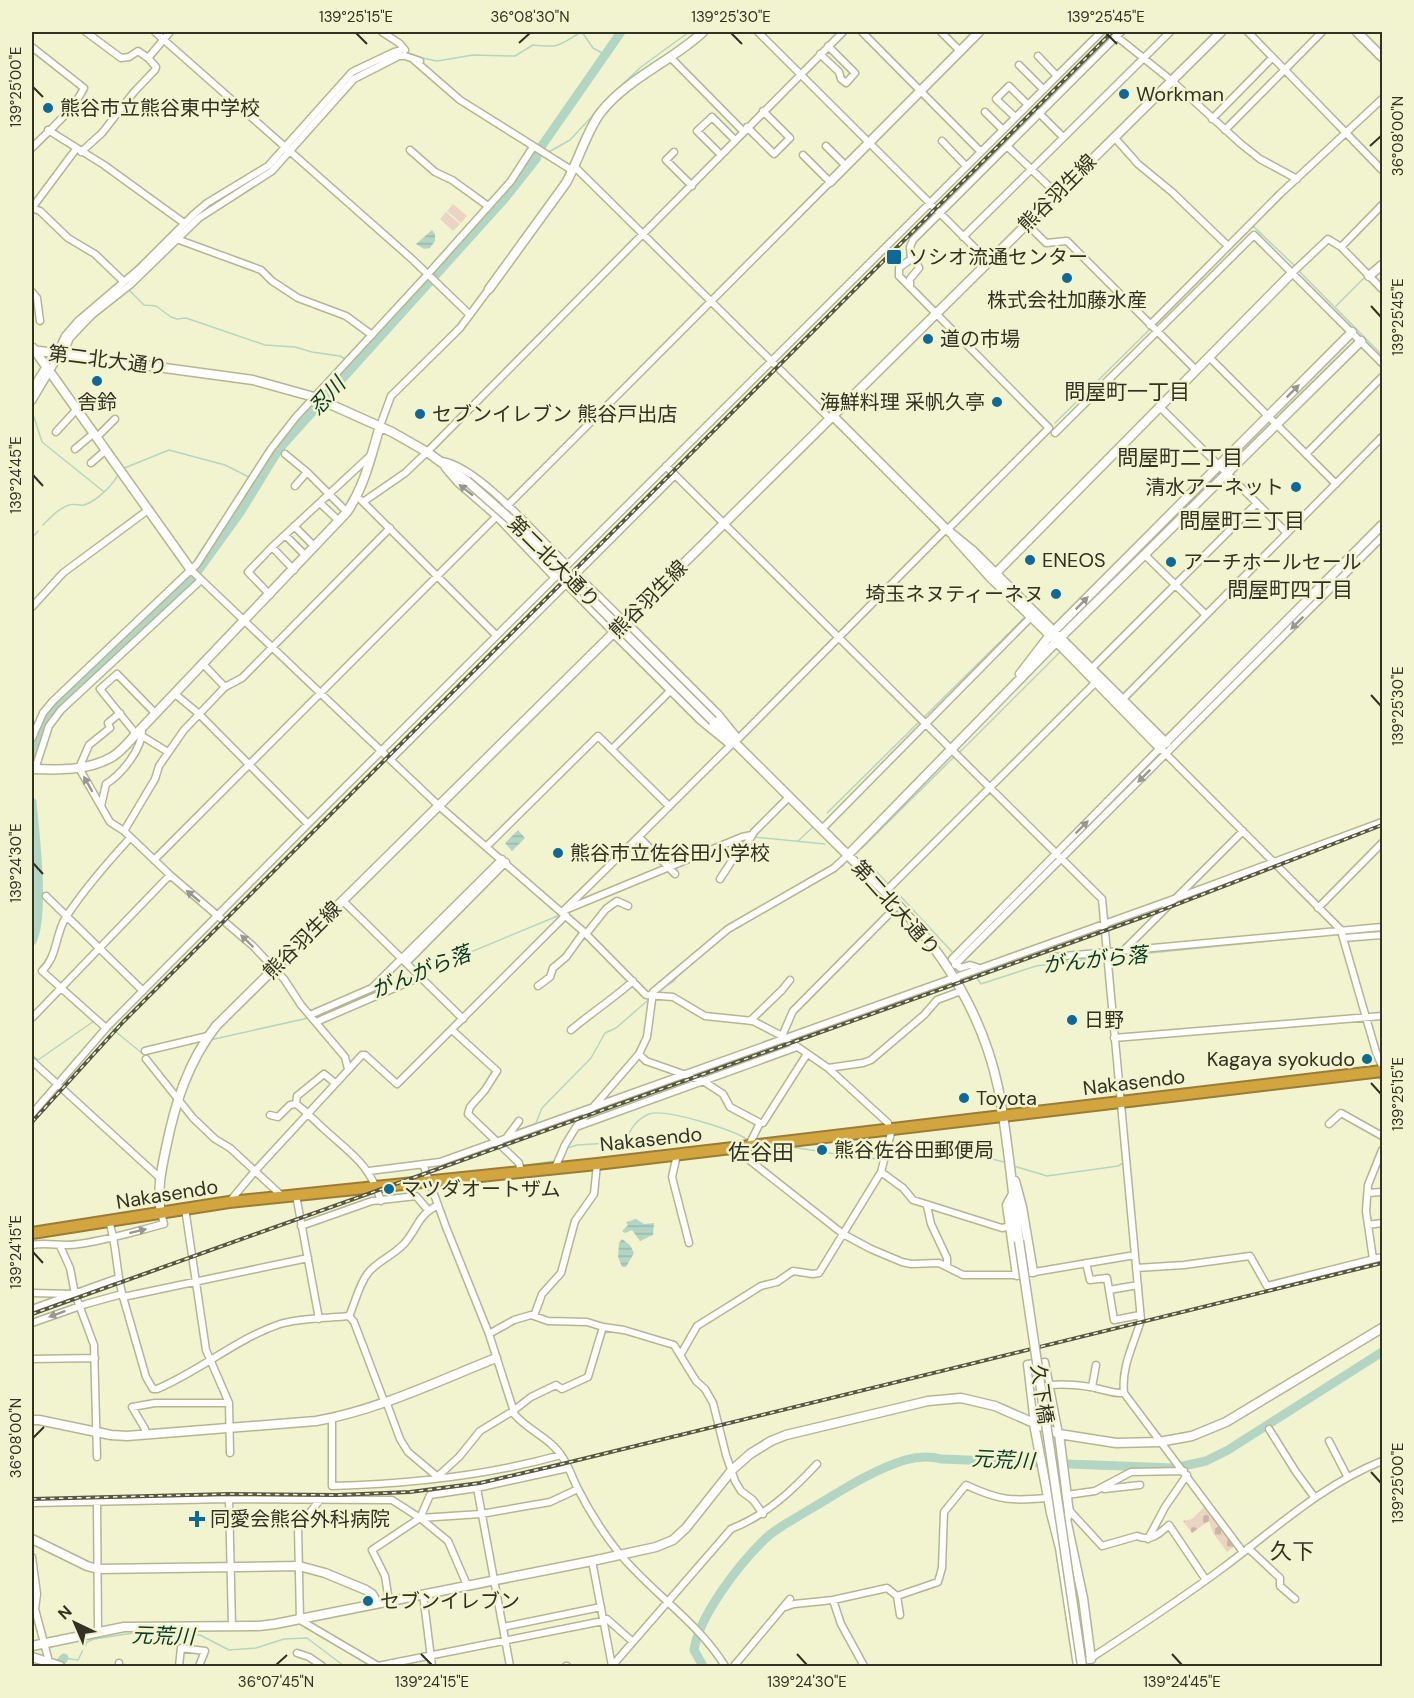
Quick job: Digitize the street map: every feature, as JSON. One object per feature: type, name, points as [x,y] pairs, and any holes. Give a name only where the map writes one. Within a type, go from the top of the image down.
[{"type":"highway","name":"Nakasendo","points":[[32,1233],[229,1202],[428,1181],[520,1168],[555,1168],[677,1155],[749,1144],[1383,1071]]},
{"type":"street","points":[[86,32],[121,58],[129,57],[138,51],[156,67],[102,133],[79,151],[32,208],[40,211],[68,238],[95,254],[124,285]]},
{"type":"street","points":[[155,32],[430,275],[470,315]]},
{"type":"street","points":[[148,58],[170,32]]},
{"type":"street","points":[[382,32],[399,43],[412,58],[460,100],[548,157],[574,169],[946,530],[972,549],[993,576],[1031,617],[1091,669],[1243,831],[1341,930],[1383,1066]]},
{"type":"street","points":[[360,499],[385,409],[391,396],[470,315],[574,169],[599,114],[618,95],[703,32]]},
{"type":"street","points":[[758,32],[988,261]]},
{"type":"street","points":[[201,580],[61,711],[49,726],[33,769],[79,768],[99,763],[114,756],[140,733],[360,499],[405,473],[427,452],[843,32]]},
{"type":"street","points":[[862,32],[981,152]]},
{"type":"street","points":[[941,32],[960,51]]},
{"type":"street","points":[[154,860],[869,143],[976,32]]},
{"type":"street","points":[[32,1114],[108,1026],[382,749],[1101,32]]},
{"type":"street","points":[[963,237],[1170,32]]},
{"type":"street","name":"熊谷羽生線","points":[[161,1213],[160,1178],[178,1098],[190,1067],[206,1039],[227,1014],[1221,32]]},
{"type":"street","points":[[1248,32],[1383,170]]},
{"type":"street","points":[[1225,130],[1322,32]]},
{"type":"street","points":[[1357,32],[1383,57]]},
{"type":"street","points":[[911,259],[910,247],[913,240],[1116,33],[1260,159],[1297,179]]},
{"type":"street","points":[[820,54],[846,83],[855,73],[828,46]]},
{"type":"street","points":[[32,47],[84,88],[59,123],[48,130],[32,148]]},
{"type":"street","points":[[32,389],[61,354],[79,327],[151,258],[199,218],[262,179],[352,72],[404,49]]},
{"type":"street","points":[[176,236],[184,223],[207,203],[262,171],[287,150],[359,75],[399,56],[420,61]]},
{"type":"street","points":[[1038,56],[1057,76]]},
{"type":"street","points":[[670,57],[774,154],[790,138],[763,111]]},
{"type":"street","points":[[1212,118],[1272,58]]},
{"type":"street","points":[[1019,65],[1043,89]]},
{"type":"street","points":[[1015,117],[996,99],[1009,87],[1028,105]]},
{"type":"street","points":[[1150,325],[1297,179],[1383,99]]},
{"type":"street","points":[[986,112],[1003,130]]},
{"type":"street","points":[[1039,113],[1064,137]]},
{"type":"street","points":[[721,155],[697,131],[712,117],[735,140]]},
{"type":"street","points":[[48,130],[104,165],[184,223]]},
{"type":"street","points":[[1114,137],[1138,164],[1172,192],[1228,246]]},
{"type":"street","points":[[942,141],[966,166]]},
{"type":"street","points":[[826,146],[846,166]]},
{"type":"street","points":[[1007,146],[1056,193]]},
{"type":"street","points":[[32,738],[43,713],[53,701],[191,570],[209,549],[271,449],[350,358],[430,275],[511,181],[534,148]]},
{"type":"street","points":[[410,150],[435,172],[452,180],[488,206]]},
{"type":"street","points":[[674,152],[666,160],[692,186]]},
{"type":"street","points":[[803,155],[830,182]]},
{"type":"street","points":[[1341,247],[1383,205]]},
{"type":"street","points":[[1026,223],[1046,243],[1067,241],[1196,370]]},
{"type":"street","points":[[1055,433],[1254,235],[1383,363]]},
{"type":"street","points":[[176,236],[261,270],[272,281],[298,298],[346,316],[372,335]]},
{"type":"street","points":[[993,576],[1325,240],[1328,239],[1341,247],[1383,289]]},
{"type":"street","points":[[910,287],[910,279],[920,268],[911,259]]},
{"type":"street","points":[[229,1202],[362,1055],[365,1055],[397,1084],[669,806],[1049,428],[897,272],[911,259]]},
{"type":"street","points":[[1369,276],[1383,265]]},
{"type":"street","points":[[32,292],[37,298],[40,321]]},
{"type":"street","points":[[555,1168],[576,1127],[639,1054],[647,1037],[651,996],[682,966],[728,929],[834,868],[955,754],[1055,637],[1218,465],[1352,332]]},
{"type":"street","points":[[1055,637],[1145,555],[1361,341]]},
{"type":"street","points":[[33,349],[191,570],[382,749],[439,806],[564,913],[645,995],[673,997],[705,1016],[750,1021],[783,1037],[828,1068],[888,1123],[891,1128],[881,1172],[819,1273],[793,1271],[777,1282],[761,1286],[697,1326],[681,1354]]},
{"type":"street","name":"第二北大通り","points":[[33,349],[253,380],[314,398],[380,426],[427,452],[467,481],[517,525],[924,933],[954,976],[988,1053],[1003,1116],[1008,1161]]},
{"type":"street","points":[[1209,357],[1336,484]]},
{"type":"street","points":[[32,401],[48,369]]},
{"type":"street","points":[[1305,454],[1383,378]]},
{"type":"street","points":[[1160,406],[1287,533]]},
{"type":"street","points":[[56,432],[77,409]]},
{"type":"street","points":[[75,449],[115,419]]},
{"type":"street","points":[[1120,702],[1383,437]]},
{"type":"street","points":[[91,463],[106,450]]},
{"type":"street","points":[[285,454],[307,472],[347,512]]},
{"type":"street","points":[[270,595],[248,572],[372,454]]},
{"type":"street","points":[[440,461],[450,462],[476,478],[507,505],[567,565]]},
{"type":"street","points":[[440,461],[458,483],[496,516],[555,578]]},
{"type":"street","points":[[359,465],[367,473]]},
{"type":"street","points":[[666,466],[1102,899],[1140,1315],[1140,1323],[1127,1363],[1123,1384],[1124,1393],[1159,1442],[1246,1550],[1280,1578],[1280,1586],[1295,1599]]},
{"type":"street","points":[[295,486],[307,472]]},
{"type":"street","points":[[391,759],[675,475]]},
{"type":"street","points":[[360,499],[496,635]]},
{"type":"street","points":[[320,503],[339,521]]},
{"type":"street","points":[[1091,669],[1257,503]]},
{"type":"street","points":[[32,606],[63,573],[148,510]]},
{"type":"street","points":[[980,968],[970,965],[960,968],[954,962],[1383,525]]},
{"type":"street","points":[[294,526],[315,547]]},
{"type":"street","points":[[124,831],[155,779],[159,766],[183,730],[225,687],[242,678],[390,528]]},
{"type":"street","points":[[285,535],[306,556]]},
{"type":"street","points":[[1164,748],[1383,537]]},
{"type":"street","points":[[272,547],[294,570]]},
{"type":"street","points":[[1145,555],[1206,615]]},
{"type":"street","points":[[576,574],[718,715],[734,742],[761,769]]},
{"type":"street","points":[[993,576],[1055,637],[1096,682],[1120,702]]},
{"type":"street","points":[[566,584],[710,728],[734,742],[786,794],[751,837],[739,856],[725,869],[720,879]]},
{"type":"street","points":[[822,829],[922,721],[1031,617]]},
{"type":"street","points":[[203,664],[225,687]]},
{"type":"street","points":[[156,714],[117,674],[100,689],[140,733],[168,752]]},
{"type":"street","points":[[612,749],[682,679]]},
{"type":"street","points":[[885,892],[1096,682]]},
{"type":"street","points":[[175,694],[308,824]]},
{"type":"street","points":[[79,768],[89,745],[110,728],[108,723],[120,713]]},
{"type":"street","points":[[101,807],[106,784],[115,778],[127,764],[140,733]]},
{"type":"street","points":[[487,846],[598,736],[669,806]]},
{"type":"street","points":[[79,768],[110,822],[124,831],[170,875],[247,940],[284,979],[345,1057],[348,1069]]},
{"type":"street","points":[[369,1171],[440,1162],[1383,822]]},
{"type":"street","points":[[1123,951],[1243,831]]},
{"type":"street","points":[[564,913],[671,870],[742,837],[751,837]]},
{"type":"street","points":[[108,1026],[96,1019],[42,971],[52,959],[66,916],[89,882],[130,838]]},
{"type":"street","points":[[640,838],[671,870]]},
{"type":"street","points":[[1318,908],[1383,843]]},
{"type":"street","points":[[370,994],[504,860]]},
{"type":"street","points":[[32,1018],[170,875]]},
{"type":"street","points":[[46,896],[143,991]]},
{"type":"street","points":[[342,900],[463,1019]]},
{"type":"street","points":[[538,986],[550,977],[553,968],[566,957],[606,909],[617,901],[628,906]]},
{"type":"street","points":[[783,1037],[793,1011],[898,905]]},
{"type":"street","points":[[1054,957],[1383,927]]},
{"type":"street","points":[[1343,938],[1383,934]]},
{"type":"street","points":[[313,1018],[418,975]]},
{"type":"street","points":[[750,1021],[782,990],[789,980]]},
{"type":"street","points":[[571,1030],[633,981]]},
{"type":"street","points":[[828,1068],[872,1060],[924,1015],[937,999],[961,991]]},
{"type":"street","points":[[1114,1038],[1383,1016]]},
{"type":"street","points":[[452,1030],[496,1071],[485,1090],[470,1107],[468,1114],[520,1168]]},
{"type":"street","points":[[206,1039],[146,1055],[193,1118],[282,1197]]},
{"type":"street","points":[[576,1127],[797,1047]]},
{"type":"street","points":[[639,1054],[646,1060],[703,1081],[723,1094],[730,1107],[760,1123]]},
{"type":"street","points":[[749,1144],[760,1123],[763,1123],[776,1105],[807,1054]]},
{"type":"street","points":[[32,1061],[160,1178]]},
{"type":"street","points":[[296,1104],[297,1096],[324,1074],[335,1083]]},
{"type":"street","points":[[270,1115],[278,1117],[290,1105],[296,1104],[369,1171],[381,1201]]},
{"type":"street","points":[[1329,1124],[1341,1113],[1383,1136]]},
{"type":"street","points":[[506,1137],[519,1121]]},
{"type":"street","points":[[734,1148],[843,1234],[902,1262],[939,1263],[963,1275],[1017,1275],[1135,1255]]},
{"type":"street","points":[[1374,1259],[1366,1211],[1368,1185],[1383,1150]]},
{"type":"street","points":[[677,1155],[672,1177],[688,1243]]},
{"type":"street","points":[[1008,1161],[1013,1194],[1008,1202],[1017,1275]]},
{"type":"street","points":[[1008,1161],[1022,1207],[1033,1272]]},
{"type":"street","points":[[423,1164],[489,1334],[513,1411],[522,1423],[544,1438],[561,1455],[578,1489],[608,1539],[620,1554],[716,1652],[725,1666]]},
{"type":"street","points":[[534,1316],[542,1294],[561,1273],[575,1221],[594,1194],[597,1164]]},
{"type":"street","points":[[881,1172],[898,1183],[913,1200],[927,1206],[1002,1228],[1011,1226]]},
{"type":"street","points":[[1368,1193],[1383,1192]]},
{"type":"street","name":"久下橋","points":[[1013,1194],[1083,1665]]},
{"type":"street","points":[[296,1195],[319,1319]]},
{"type":"street","points":[[301,1226],[372,1201],[416,1196],[428,1210]]},
{"type":"street","points":[[349,1316],[357,1291],[369,1272],[399,1249],[408,1240],[417,1222],[428,1210],[438,1204]]},
{"type":"street","points":[[927,1206],[931,1224],[947,1258],[947,1265]]},
{"type":"street","points":[[185,1208],[203,1330],[210,1360],[229,1402],[230,1453]]},
{"type":"street","points":[[32,1245],[42,1243],[60,1246],[77,1245],[114,1237],[164,1224],[161,1213]]},
{"type":"street","points":[[109,1221],[114,1237],[118,1278],[146,1377],[153,1389],[179,1379],[254,1334],[283,1323],[349,1316]]},
{"type":"street","points":[[1368,1224],[1383,1223]]},
{"type":"street","points":[[60,1246],[70,1268],[75,1294],[94,1345],[97,1457]]},
{"type":"street","points":[[1136,1268],[1193,1264],[1250,1256],[1267,1286],[1383,1257]]},
{"type":"street","points":[[32,1323],[79,1306],[123,1295],[308,1258]]},
{"type":"street","points":[[1086,1263],[1090,1280],[1107,1278],[1114,1320],[1140,1315]]},
{"type":"street","points":[[32,1309],[118,1278]]},
{"type":"street","points":[[1109,1290],[1138,1285]]},
{"type":"street","points":[[32,1293],[75,1294]]},
{"type":"street","points":[[349,1316],[354,1322],[400,1438],[408,1452],[439,1478]]},
{"type":"street","points":[[489,1334],[514,1320],[534,1316],[562,1323],[582,1320],[674,1345],[713,1403],[735,1481],[741,1491],[753,1500],[763,1514]]},
{"type":"street","points":[[439,1478],[480,1431],[531,1397],[556,1385],[562,1389],[588,1377],[603,1327]]},
{"type":"street","points":[[32,1646],[124,1627],[260,1626],[300,1620],[650,1548],[673,1540],[686,1528],[732,1470],[762,1446],[786,1435],[928,1401],[961,1398],[994,1406],[1059,1434],[1116,1443],[1159,1442],[1192,1436],[1226,1422],[1383,1328]]},
{"type":"street","points":[[1034,1339],[1040,1407],[1083,1598],[1083,1665]]},
{"type":"street","points":[[32,1359],[95,1358]]},
{"type":"street","points":[[32,1420],[127,1436],[332,1419],[496,1358]]},
{"type":"street","points":[[1055,1526],[1063,1511],[1067,1495],[1051,1385],[1045,1362],[1027,1364],[1034,1424],[1048,1498],[1060,1548],[1067,1560]]},
{"type":"street","points":[[1092,1387],[1096,1365]]},
{"type":"street","points":[[1051,1385],[1092,1387],[1114,1394],[1124,1393]]},
{"type":"street","points":[[145,1434],[145,1428],[132,1407],[155,1403],[229,1402]]},
{"type":"street","points":[[332,1419],[332,1486],[369,1485],[503,1470],[561,1455]]},
{"type":"street","points":[[1269,1429],[1315,1498]]},
{"type":"street","points":[[1329,1441],[1347,1476]]},
{"type":"street","points":[[1083,1665],[1206,1580],[1347,1476],[1383,1461]]},
{"type":"street","points":[[612,1666],[731,1529],[763,1514],[791,1491],[817,1464]]},
{"type":"street","points":[[420,1518],[430,1495],[477,1488],[568,1468]]},
{"type":"street","points":[[1095,1491],[1131,1472],[1186,1473]]},
{"type":"street","points":[[1148,1539],[1186,1473]]},
{"type":"street","points":[[897,1596],[938,1582],[942,1568],[944,1512],[966,1485],[1007,1500],[1048,1498]]},
{"type":"street","points":[[1067,1495],[1140,1485]]},
{"type":"street","points":[[477,1488],[510,1666]]},
{"type":"street","points":[[389,1601],[385,1576],[372,1550],[420,1518],[481,1514],[550,1502],[578,1489]]},
{"type":"street","points":[[32,1503],[229,1499],[392,1500],[448,1540],[467,1586]]},
{"type":"street","points":[[229,1499],[232,1626]]},
{"type":"street","points":[[300,1620],[298,1527],[320,1500]]},
{"type":"street","points":[[97,1502],[98,1631]]},
{"type":"street","points":[[1063,1511],[1102,1546],[1137,1536],[1148,1539],[1159,1535],[1169,1526],[1206,1580]]},
{"type":"street","points":[[32,1539],[87,1566],[98,1569],[299,1566],[352,1583],[372,1594],[377,1603]]},
{"type":"street","points":[[1071,1541],[1067,1560],[1083,1665]]},
{"type":"street","points":[[1060,1548],[1057,1557],[1072,1666]]},
{"type":"street","points":[[32,1557],[37,1594],[33,1609],[48,1658],[47,1662]]},
{"type":"street","points":[[592,1561],[612,1666]]},
{"type":"street","points":[[782,1608],[887,1588],[897,1596],[900,1615]]},
{"type":"street","points":[[423,1594],[432,1666]]},
{"type":"street","points":[[734,1666],[790,1599]]},
{"type":"street","points":[[833,1600],[841,1624],[864,1666]]},
{"type":"street","points":[[503,1626],[601,1607]]},
{"type":"street","points":[[300,1620],[378,1666],[607,1619],[633,1642]]},
{"type":"street","points":[[179,1666],[181,1648],[205,1651],[199,1666]]},
{"type":"street","points":[[297,1653],[309,1657],[322,1666]]},
{"type":"street","points":[[32,1656],[60,1666]]},
{"type":"green space","points":[[453,204],[467,216],[461,223],[447,211]]},
{"type":"green space","points":[[446,212],[460,224],[453,231],[440,219]]},
{"type":"green space","points":[[1206,1505],[1236,1545],[1227,1552],[1213,1533],[1209,1521],[1192,1533],[1183,1521],[1192,1519]]},
{"type":"shaded area","points":[[432,230],[435,234],[435,241],[430,248],[424,249],[416,244]]},
{"type":"shaded area","points":[[518,830],[525,838],[512,851],[505,843]]},
{"type":"shaded area","points":[[636,1219],[644,1224],[654,1223],[653,1235],[640,1241],[632,1230],[625,1233],[622,1231],[628,1225],[626,1222]]},
{"type":"shaded area","points":[[622,1239],[630,1245],[634,1253],[626,1267],[622,1267],[618,1257],[619,1243]]},
{"type":"waterway","points":[[406,52],[437,61],[473,55],[515,56],[533,45],[558,45],[581,32]]},
{"type":"waterway","points":[[582,32],[593,48],[604,54]]},
{"type":"waterway","name":"忍川","points":[[32,755],[53,712],[130,635],[192,579],[241,511],[279,449],[506,197],[536,159],[541,147],[621,32]]},
{"type":"waterway","points":[[611,95],[641,67],[689,32]]},
{"type":"waterway","points":[[32,52],[62,75]]},
{"type":"waterway","points":[[352,77],[388,58]]},
{"type":"waterway","points":[[56,120],[74,99]]},
{"type":"waterway","points":[[312,121],[331,100]]},
{"type":"waterway","points":[[547,153],[570,140],[596,112]]},
{"type":"waterway","points":[[56,127],[62,135]]},
{"type":"waterway","name":"忍川","points":[[536,159],[543,155]]},
{"type":"waterway","points":[[200,214],[216,204]]},
{"type":"waterway","points":[[32,212],[40,215]]},
{"type":"waterway","points":[[1202,277],[1253,226],[1295,266]]},
{"type":"waterway","points":[[52,227],[61,236]]},
{"type":"waterway","points":[[1298,270],[1382,355]]},
{"type":"waterway","points":[[1336,306],[1365,277]]},
{"type":"waterway","points":[[128,289],[144,305],[156,306],[177,319],[186,318],[265,345],[295,347],[345,359]]},
{"type":"waterway","points":[[1055,423],[1150,329]]},
{"type":"waterway","points":[[1281,413],[1349,346]]},
{"type":"waterway","points":[[32,415],[42,442],[103,491]]},
{"type":"waterway","points":[[1232,462],[1268,426]]},
{"type":"waterway","points":[[122,469],[169,450],[225,465],[249,477]]},
{"type":"waterway","points":[[43,525],[65,507],[73,504],[84,505],[94,500],[109,487],[119,473]]},
{"type":"waterway","points":[[1148,544],[1221,473]]},
{"type":"waterway","points":[[32,538],[38,531]]},
{"type":"waterway","points":[[1224,690],[1382,532]]},
{"type":"waterway","points":[[1068,623],[1135,557]]},
{"type":"waterway","points":[[924,717],[1025,617]]},
{"type":"waterway","points":[[959,753],[1062,650]]},
{"type":"waterway","points":[[827,813],[920,721]]},
{"type":"waterway","points":[[1061,853],[1159,754]]},
{"type":"waterway","points":[[862,848],[955,756]]},
{"type":"waterway","name":"忍川","points":[[32,802],[39,895],[36,929],[32,941]]},
{"type":"waterway","points":[[798,841],[813,827]]},
{"type":"waterway","name":"がんがら落","points":[[754,837],[825,844]]},
{"type":"waterway","name":"がんがら落","points":[[864,858],[888,884]]},
{"type":"waterway","points":[[1025,889],[1055,859]]},
{"type":"waterway","points":[[780,902],[844,865]]},
{"type":"waterway","name":"がんがら落","points":[[573,910],[632,886]]},
{"type":"waterway","name":"がんがら落","points":[[892,887],[954,954]]},
{"type":"waterway","name":"がんがら落","points":[[420,973],[560,915]]},
{"type":"waterway","points":[[710,948],[732,930]]},
{"type":"waterway","name":"がんがら落","points":[[1110,957],[1338,934]]},
{"type":"waterway","name":"がんがら落","points":[[974,974],[981,984],[1036,966],[1105,957]]},
{"type":"waterway","points":[[662,988],[674,981],[679,974]]},
{"type":"waterway","name":"がんがら落","points":[[315,1016],[416,975]]},
{"type":"waterway","points":[[536,1123],[542,1108],[591,1058],[605,1033],[616,1028],[647,1001]]},
{"type":"waterway","name":"がんがら落","points":[[210,1040],[308,1018]]},
{"type":"waterway","name":"がんがら落","points":[[32,1055],[38,1060],[94,1021]]},
{"type":"waterway","name":"がんがら落","points":[[110,1027],[143,1054]]},
{"type":"waterway","name":"がんがら落","points":[[177,1046],[202,1041]]},
{"type":"waterway","points":[[1377,1076],[1382,1081]]},
{"type":"waterway","points":[[1124,1108],[1268,1090]]},
{"type":"waterway","points":[[567,1148],[577,1145],[625,1142],[637,1122],[644,1116],[657,1113],[699,1121],[748,1140]]},
{"type":"waterway","points":[[786,1146],[860,1158],[882,1159]]},
{"type":"waterway","points":[[919,1158],[952,1149],[1004,1162]]},
{"type":"waterway","points":[[521,1166],[554,1161]]},
{"type":"waterway","points":[[1014,1166],[1047,1176],[1118,1166],[1123,1163]]},
{"type":"waterway","points":[[494,1169],[516,1167]]},
{"type":"waterway","name":"元荒川","points":[[703,1666],[694,1650],[697,1636],[732,1576],[755,1550],[779,1528],[879,1470],[905,1460],[923,1457],[1174,1468],[1206,1461],[1228,1450],[1382,1352]]},
{"type":"waterway","name":"元荒川","points":[[64,1658],[78,1660],[87,1642],[94,1639],[133,1633],[200,1635],[229,1650],[256,1648],[284,1639],[307,1638],[344,1666]]},
{"type":"waterway","name":"元荒川","points":[[57,1666],[64,1658]]},
{"type":"railway","points":[[32,1122],[123,1022],[1112,32]]},
{"type":"railway","points":[[32,1314],[1157,912],[1382,825]]},
{"type":"railway","points":[[32,1499],[229,1494],[337,1495],[410,1492],[480,1483],[1382,1263]]},
{"type":"place","name":"Workman","points":[[1124,94]]},
{"type":"place","name":"熊谷市立熊谷東中学校","points":[[48,108]]},
{"type":"place","name":"ソシオ流通センター","points":[[894,257]]},
{"type":"place","name":"株式会社加藤水産","points":[[1067,278]]},
{"type":"place","name":"道の市場","points":[[928,339]]},
{"type":"place","name":"舎鈴","points":[[97,381]]},
{"type":"place","name":"海鮮料理 采帆久亭","points":[[997,402]]},
{"type":"place","name":"セブンイレブン 熊谷戸出店","points":[[420,414]]},
{"type":"place","name":"清水アーネット","points":[[1296,487]]},
{"type":"place","name":"ENEOS","points":[[1030,560]]},
{"type":"place","name":"アーチホールセール","points":[[1171,562]]},
{"type":"place","name":"埼玉ネヌティーネヌ","points":[[1056,594]]},
{"type":"place","name":"熊谷市立佐谷田小学校","points":[[558,853]]},
{"type":"place","name":"日野","points":[[1072,1020]]},
{"type":"place","name":"Kagaya syokudo","points":[[1367,1059]]},
{"type":"place","name":"Toyota","points":[[964,1098]]},
{"type":"place","name":"熊谷佐谷田郵便局","points":[[822,1150]]},
{"type":"place","name":"マツダオートザム","points":[[389,1189]]},
{"type":"place","name":"同愛会熊谷外科病院","points":[[197,1519]]},
{"type":"place","name":"セブンイレブン","points":[[368,1601]]},
{"type":"district","name":"問屋町一丁目","points":[[1127,392]]},
{"type":"district","name":"問屋町二丁目","points":[[1180,458]]},
{"type":"district","name":"問屋町三丁目","points":[[1242,521]]},
{"type":"district","name":"問屋町四丁目","points":[[1290,590]]},
{"type":"district","name":"佐谷田","points":[[761,1152]]},
{"type":"district","name":"久下","points":[[1292,1551]]}]
